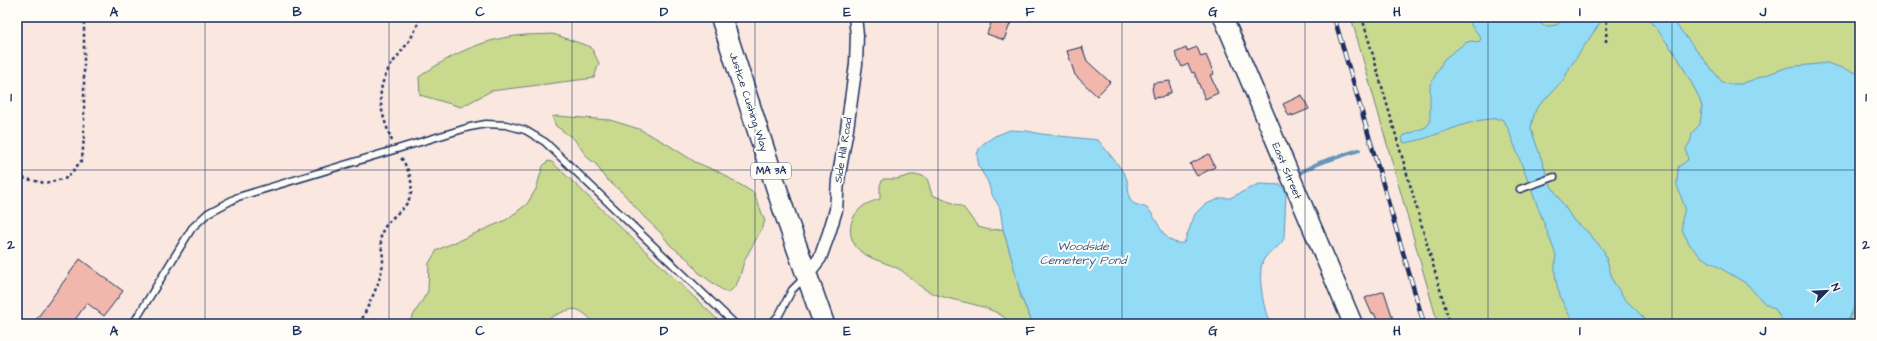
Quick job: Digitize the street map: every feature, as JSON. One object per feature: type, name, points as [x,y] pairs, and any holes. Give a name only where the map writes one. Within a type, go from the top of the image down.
[{"type":"main road","name":"Justice Cushing Way","points":[[721,17],[806,276],[824,324]]},
{"type":"main road","name":"East Street","points":[[1222,17],[1353,324]]},
{"type":"street","name":"Side Hill Road","points":[[806,276],[820,258],[830,233],[836,210],[838,180],[856,64],[857,35],[855,17]]},
{"type":"lane","points":[[133,324],[192,228],[208,213],[227,202],[259,190],[453,130],[486,124],[516,127],[536,135],[556,151],[735,324]]},
{"type":"lane","points":[[1520,189],[1554,178]]},
{"type":"lane","points":[[771,324],[779,315],[792,290],[806,276]]},
{"type":"lane","points":[[779,315],[779,324]]},
{"type":"path","points":[[17,177],[45,183],[67,178],[82,160],[84,137],[84,17]]},
{"type":"path","points":[[360,324],[378,280],[383,260],[381,244],[383,230],[406,205],[412,186],[408,169],[396,148],[386,124],[379,101],[380,91],[384,77],[394,61],[412,38],[420,17]]},
{"type":"path","points":[[1362,17],[1450,324]]},
{"type":"path","points":[[1606,42],[1607,17]]},
{"type":"green space","points":[[1351,17],[1860,17],[1860,324],[1438,324]]},
{"type":"green space","points":[[553,34],[591,47],[599,63],[594,78],[491,91],[461,107],[420,95],[419,77],[442,62],[465,50],[503,38],[525,35]]},
{"type":"green space","points":[[556,116],[610,120],[639,129],[667,144],[695,162],[719,172],[754,193],[765,221],[759,235],[746,257],[739,280],[733,288],[729,292],[724,291],[699,273],[689,260],[670,245],[661,233],[644,217],[623,193],[605,178],[596,164],[588,158],[574,139],[556,126],[552,117]]},
{"type":"green space","points":[[548,161],[552,162],[718,320],[720,324],[596,324],[583,312],[574,309],[558,314],[539,324],[408,324],[428,291],[429,263],[437,250],[506,220],[527,204],[536,189],[543,166]]},
{"type":"green space","points":[[911,175],[920,175],[927,178],[932,195],[963,207],[978,227],[990,230],[1003,229],[1021,297],[1033,324],[1012,324],[1004,317],[984,307],[930,292],[918,285],[901,270],[868,256],[858,249],[854,244],[850,232],[856,213],[870,202],[880,199],[880,185],[883,179],[897,179]]},
{"type":"water","points":[[1468,17],[1534,17],[1542,25],[1549,26],[1556,25],[1568,17],[1604,17],[1570,67],[1564,79],[1536,109],[1531,129],[1550,184],[1574,221],[1588,232],[1604,251],[1613,281],[1625,299],[1645,319],[1647,324],[1575,324],[1558,291],[1555,274],[1556,255],[1507,126],[1502,119],[1477,121],[1416,141],[1404,143],[1402,139],[1403,136],[1426,127],[1430,122],[1430,85],[1444,59],[1465,43],[1471,41],[1479,42],[1481,38],[1471,25]]},
{"type":"water","points":[[1648,17],[1670,17],[1722,82],[1727,84],[1741,84],[1788,67],[1827,63],[1860,74],[1860,293],[1847,324],[1783,324],[1775,309],[1765,304],[1747,284],[1700,256],[1690,245],[1682,230],[1682,219],[1685,208],[1677,185],[1678,167],[1688,160],[1686,149],[1691,140],[1692,133],[1700,124],[1702,107],[1699,97],[1678,58]]},
{"type":"water","name":"Woodside Cemetery Pond","points":[[1010,130],[1098,140],[1126,177],[1131,201],[1148,209],[1166,236],[1177,243],[1184,243],[1195,214],[1204,205],[1221,198],[1230,198],[1259,184],[1281,185],[1286,193],[1284,238],[1280,244],[1264,259],[1261,273],[1263,301],[1270,324],[1033,324],[1021,297],[1003,229],[1000,208],[979,167],[977,155],[979,149],[984,143],[995,136]]},
{"type":"building","points":[[993,17],[1005,17],[1012,19],[1004,40],[987,34]]},
{"type":"building","points":[[1082,47],[1087,61],[1110,82],[1097,96],[1075,75],[1067,51]]},
{"type":"building","points":[[1197,47],[1201,57],[1206,55],[1214,74],[1210,75],[1218,93],[1205,99],[1194,72],[1192,73],[1188,64],[1182,67],[1175,53],[1186,48],[1187,51]]},
{"type":"building","points":[[1170,81],[1171,93],[1167,93],[1167,96],[1154,98],[1152,88],[1153,83]]},
{"type":"building","points":[[1302,95],[1309,109],[1289,116],[1283,104]]},
{"type":"building","points":[[1209,154],[1215,167],[1197,176],[1190,164]]},
{"type":"building","points":[[80,259],[123,291],[104,316],[87,303],[72,324],[33,324]]},
{"type":"building","points":[[1384,291],[1393,319],[1379,324],[1374,313],[1372,314],[1365,298]]},
{"type":"waterway","points":[[1299,173],[1319,163],[1359,150]]},
{"type":"railway","points":[[1334,17],[1424,324]]}]
